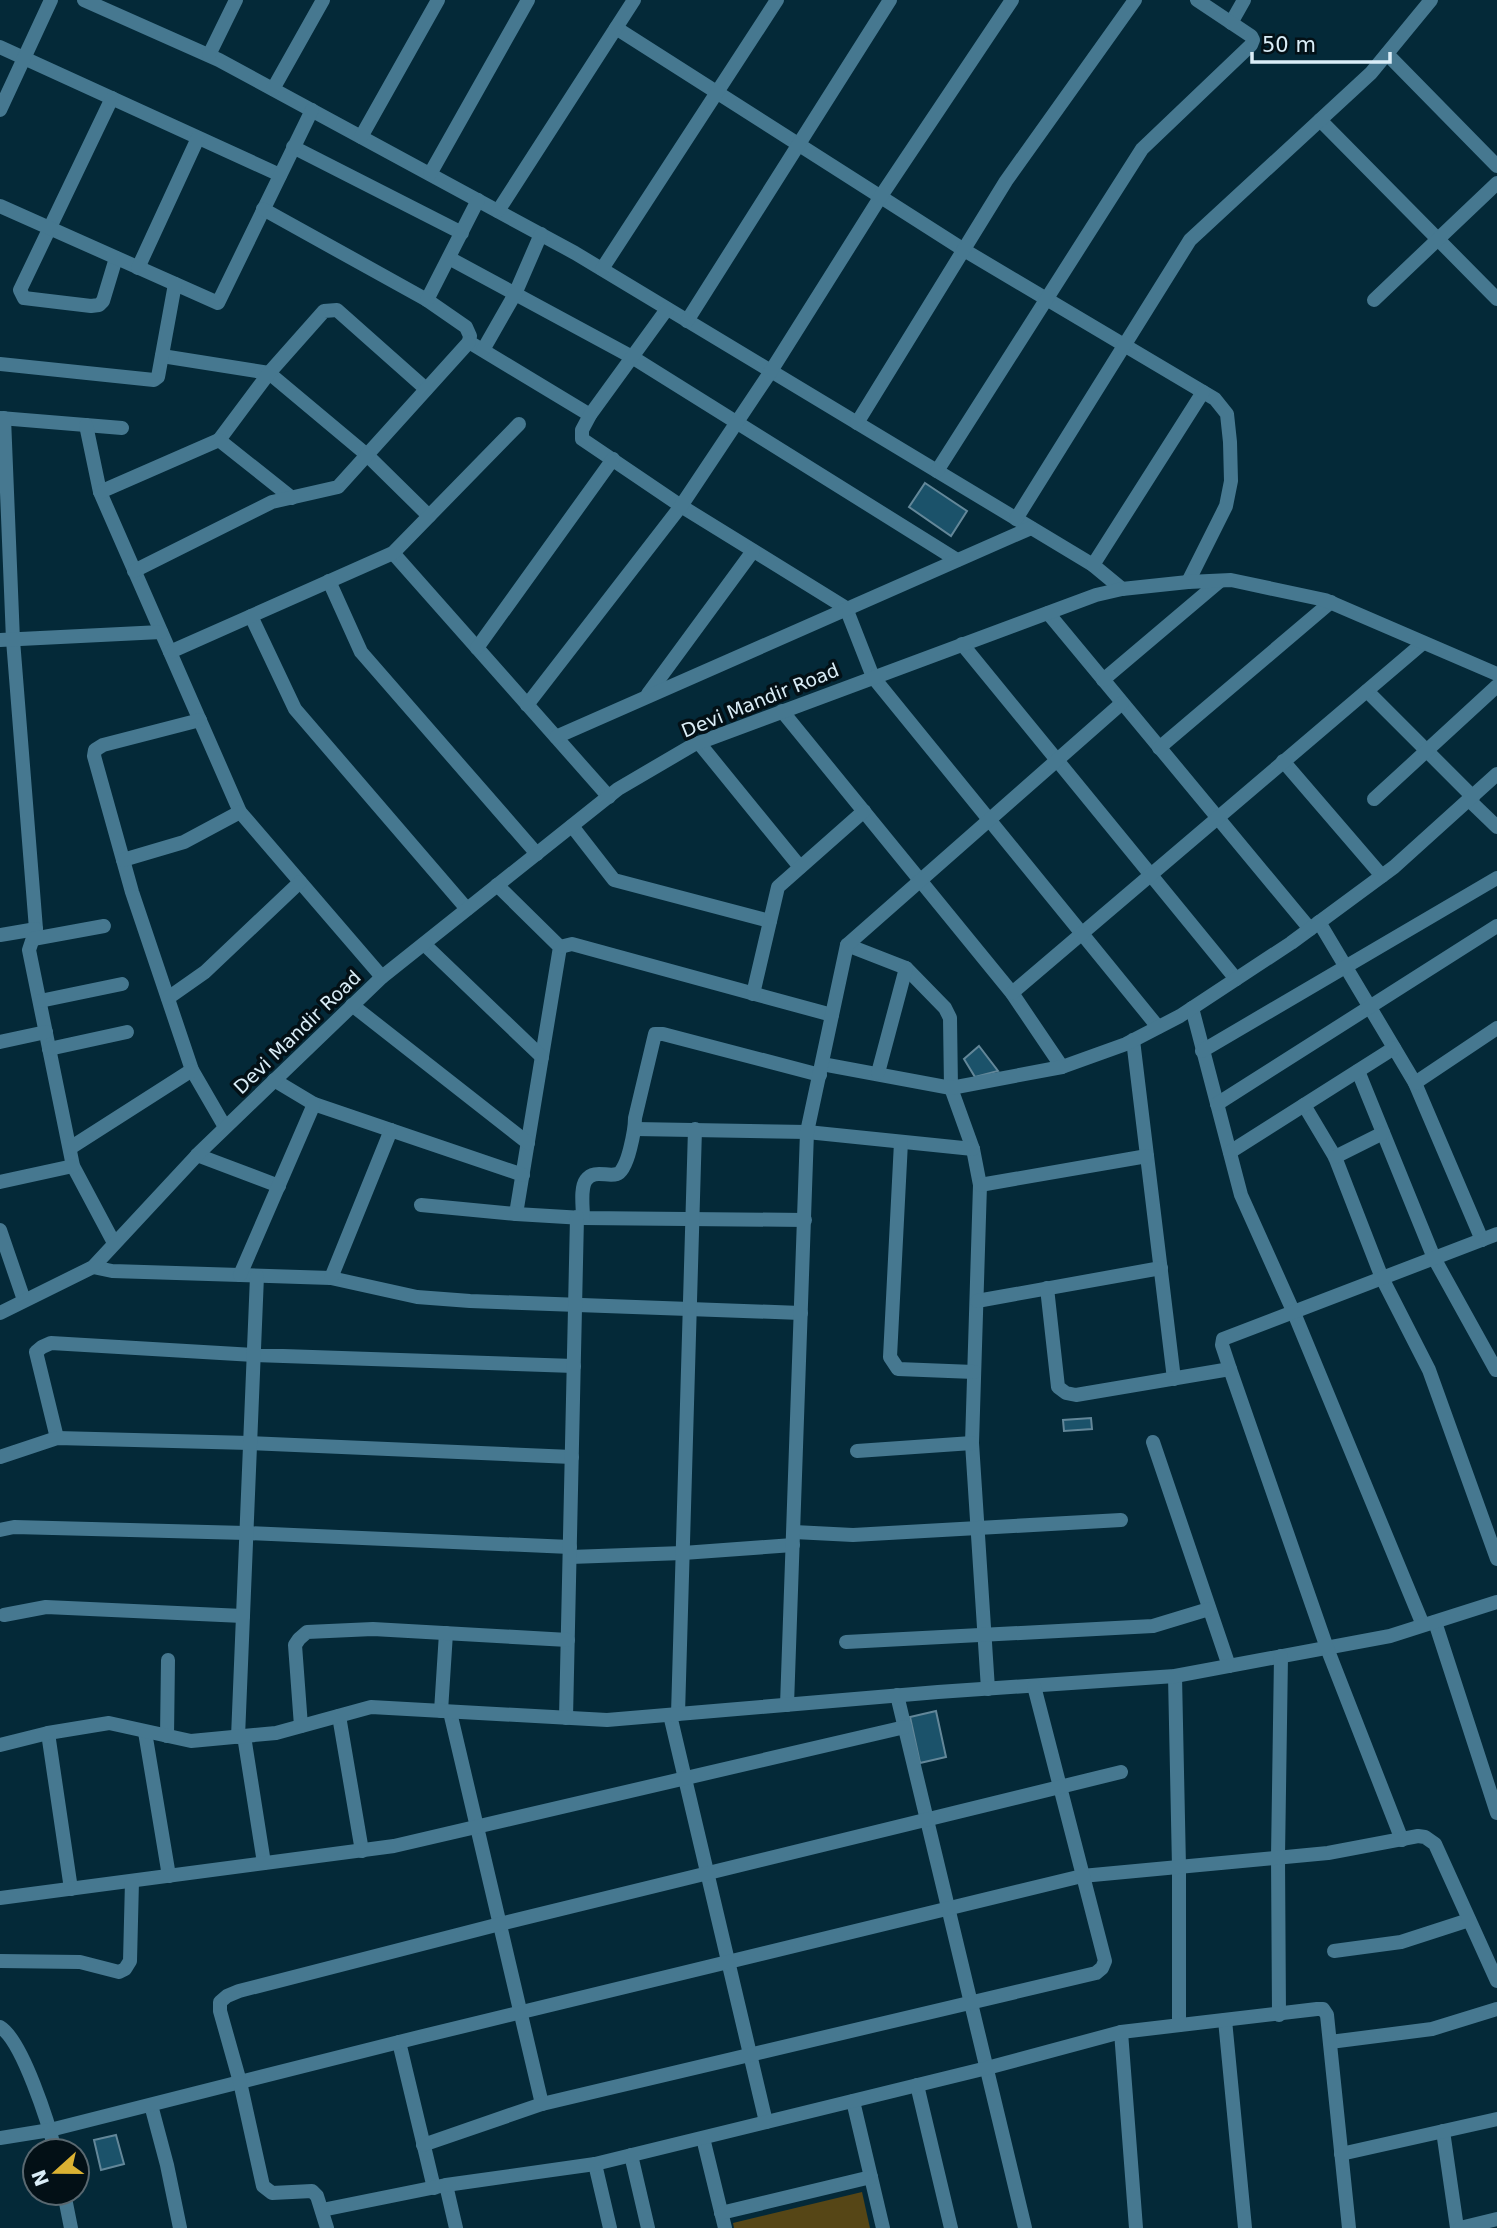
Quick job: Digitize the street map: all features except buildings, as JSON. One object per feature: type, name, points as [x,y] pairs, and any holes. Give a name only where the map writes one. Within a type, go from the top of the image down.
[{"type":"street","points":[[0,110],[51,0]]},
{"type":"street","points":[[84,0],[101,3],[209,55],[541,234],[1093,565],[1122,590]]},
{"type":"street","points":[[209,55],[236,0]]},
{"type":"street","points":[[273,89],[323,0]]},
{"type":"street","points":[[361,136],[438,0]]},
{"type":"street","points":[[430,174],[528,0]]},
{"type":"street","points":[[498,211],[634,0]]},
{"type":"street","points":[[602,269],[777,0]]},
{"type":"street","points":[[687,321],[890,0]]},
{"type":"street","points":[[527,705],[681,506],[771,371],[881,196],[1012,0]]},
{"type":"street","points":[[857,423],[1006,181],[1135,0]]},
{"type":"street","points":[[937,471],[1142,149],[1251,45],[1251,36],[1197,0]]},
{"type":"street","points":[[1231,23],[1244,0]]},
{"type":"street","points":[[1016,519],[1190,240],[1371,73],[1431,0]]},
{"type":"street","points":[[616,28],[964,250],[1215,399],[1227,414],[1231,481],[1226,506],[1188,582]]},
{"type":"street","points":[[0,47],[280,175]]},
{"type":"street","points":[[1387,54],[1497,166]]},
{"type":"street","points":[[112,98],[20,290],[24,298],[99,305],[103,301],[116,258]]},
{"type":"street","points":[[0,206],[218,303],[312,110]]},
{"type":"street","points":[[1320,120],[1497,299]]},
{"type":"street","points":[[138,268],[198,138]]},
{"type":"street","points":[[293,147],[462,233]]},
{"type":"street","points":[[1374,300],[1497,183]]},
{"type":"street","points":[[427,300],[478,200]]},
{"type":"street","points":[[134,571],[272,502],[338,487],[469,342],[470,336],[466,327],[427,300],[263,209]]},
{"type":"street","points":[[483,350],[515,294],[541,234]]},
{"type":"street","points":[[449,258],[632,357],[957,560]]},
{"type":"street","points":[[0,364],[154,380],[158,377],[175,284]]},
{"type":"street","points":[[667,309],[590,415],[582,430],[582,439],[681,506],[846,608],[873,677],[1158,1027]]},
{"type":"street","points":[[100,492],[219,440],[269,373],[324,312],[337,310],[426,389]]},
{"type":"street","points":[[469,342],[590,415]]},
{"type":"street","points":[[162,356],[269,373],[367,455],[429,516]]},
{"type":"street","points":[[1093,565],[1203,392]]},
{"type":"street","points":[[114,1243],[73,1166],[29,950],[34,934],[6,640],[2,418],[122,428]]},
{"type":"street","points":[[170,652],[393,553],[519,424]]},
{"type":"street","points":[[86,425],[100,492],[240,813],[382,977]]},
{"type":"street","points":[[219,440],[292,498]]},
{"type":"street","points":[[477,648],[613,459]]},
{"type":"street","points":[[556,737],[1031,528]]},
{"type":"street","points":[[646,696],[752,551]]},
{"type":"street","points":[[393,553],[609,797]]},
{"type":"street","name":"Devi Mandir Road","points":[[0,1313],[93,1267],[197,1155],[382,977],[609,797],[699,743],[1096,595],[1188,582],[1231,580],[1331,602],[1497,674]]},
{"type":"street","points":[[329,581],[361,652],[537,854]]},
{"type":"street","points":[[1103,680],[1220,581]]},
{"type":"street","points":[[1160,748],[1331,602]]},
{"type":"street","points":[[1048,613],[1217,817],[1315,926],[1346,967],[1415,1083],[1482,1240]]},
{"type":"street","points":[[251,616],[295,709],[467,909]]},
{"type":"street","points":[[6,640],[161,632]]},
{"type":"street","points":[[1012,993],[1423,643]]},
{"type":"street","points":[[962,644],[1236,979]]},
{"type":"street","points":[[1374,799],[1497,686]]},
{"type":"street","points":[[1367,691],[1497,827]]},
{"type":"street","points":[[787,1705],[807,1132],[847,945],[1122,703]]},
{"type":"street","points":[[782,711],[1012,993],[1062,1067]]},
{"type":"street","points":[[200,720],[103,745],[94,750],[94,756],[123,860],[192,1070],[225,1127]]},
{"type":"street","points":[[699,743],[800,867]]},
{"type":"street","points":[[1283,761],[1382,876]]},
{"type":"street","points":[[566,1718],[575,1305],[583,1185],[593,1174],[617,1174],[623,1170],[635,1129],[635,1118],[655,1034],[821,1070],[878,1073],[951,1088],[1062,1067],[1133,1041],[1192,1008],[1315,926],[1382,876],[1497,774]]},
{"type":"street","points":[[753,994],[778,887],[864,811]]},
{"type":"street","points":[[123,860],[184,842],[240,813]]},
{"type":"street","points":[[572,826],[614,880],[770,921]]},
{"type":"street","points":[[1202,1051],[1497,878]]},
{"type":"street","points":[[168,998],[205,972],[300,882]]},
{"type":"street","points":[[497,886],[560,947]]},
{"type":"street","points":[[0,935],[104,926]]},
{"type":"street","points":[[1217,1104],[1497,926]]},
{"type":"street","points":[[424,944],[542,1057]]},
{"type":"street","points":[[560,947],[572,944],[832,1016]]},
{"type":"street","points":[[847,945],[906,968],[945,1008],[950,1018],[951,1088],[973,1149],[980,1185],[972,1443],[988,1689]]},
{"type":"street","points":[[516,1214],[560,947]]},
{"type":"street","points":[[878,1073],[906,968]]},
{"type":"street","points":[[40,1001],[122,984]]},
{"type":"street","points":[[352,1005],[528,1143]]},
{"type":"street","points":[[1192,1008],[1241,1195],[1429,1623],[1493,1789],[1497,1814]]},
{"type":"street","points":[[1415,1083],[1497,1028]]},
{"type":"street","points":[[0,1042],[46,1032]]},
{"type":"street","points":[[49,1049],[127,1032]]},
{"type":"street","points":[[1133,1041],[1174,1379]]},
{"type":"street","points":[[1230,1152],[1394,1048]]},
{"type":"street","points":[[69,1148],[192,1070]]},
{"type":"street","points":[[1357,1072],[1434,1258],[1496,1370]]},
{"type":"street","points":[[274,1080],[314,1104],[523,1175]]},
{"type":"street","points":[[240,1275],[314,1104]]},
{"type":"street","points":[[1304,1105],[1335,1157],[1382,1278],[1429,1370],[1497,1559]]},
{"type":"street","points":[[635,1129],[807,1132],[973,1149]]},
{"type":"street","points":[[695,1129],[683,1553],[674,1715],[685,1779],[766,2122]]},
{"type":"street","points":[[331,1278],[391,1130]]},
{"type":"street","points":[[1335,1157],[1383,1133]]},
{"type":"street","points":[[901,1142],[890,1357],[898,1369],[974,1372]]},
{"type":"street","points":[[197,1155],[279,1186]]},
{"type":"street","points":[[980,1185],[1147,1156]]},
{"type":"street","points":[[0,1182],[73,1166]]},
{"type":"street","points":[[421,1206],[580,1218],[804,1220]]},
{"type":"street","points":[[0,1230],[24,1300]]},
{"type":"street","points":[[1402,1840],[1327,1648],[1222,1345],[1223,1339],[1497,1234]]},
{"type":"street","points":[[93,1267],[112,1271],[331,1278],[417,1297],[801,1313]]},
{"type":"street","points":[[977,1301],[1161,1268]]},
{"type":"street","points":[[257,1276],[243,1616],[241,1737],[264,1863]]},
{"type":"street","points":[[1046,1288],[1058,1387],[1066,1392],[1076,1395],[1230,1369]]},
{"type":"street","points":[[57,1438],[36,1352],[51,1343],[254,1355],[574,1366]]},
{"type":"street","points":[[0,1457],[57,1438],[250,1443],[572,1457]]},
{"type":"street","points":[[1153,1442],[1229,1666]]},
{"type":"street","points":[[858,1451],[972,1443]]},
{"type":"street","points":[[0,1530],[14,1527],[246,1533],[570,1552],[683,1553],[793,1538],[1121,1520]]},
{"type":"street","points":[[0,1745],[48,1733],[109,1723],[191,1741],[241,1737],[275,1733],[371,1707],[607,1720],[897,1695],[1175,1676],[1390,1636],[1497,1602]]},
{"type":"street","points":[[4,1615],[46,1607],[243,1616]]},
{"type":"street","points":[[846,1642],[1153,1626],[1209,1609]]},
{"type":"street","points":[[301,1726],[295,1645],[307,1632],[373,1629],[568,1640]]},
{"type":"street","points":[[446,1633],[445,1712],[477,1827],[542,2104]]},
{"type":"street","points":[[1279,2015],[1281,1656]]},
{"type":"street","points":[[167,1736],[168,1660]]},
{"type":"street","points":[[1175,1676],[1179,2025]]},
{"type":"street","points":[[423,2145],[542,2104],[1096,1973],[1105,1961],[1034,1686]]},
{"type":"street","points":[[897,1695],[1025,2228]]},
{"type":"street","points":[[338,1716],[362,1851]]},
{"type":"street","points":[[0,1898],[394,1846],[905,1727]]},
{"type":"street","points":[[145,1732],[169,1876]]},
{"type":"street","points":[[48,1733],[71,1889]]},
{"type":"street","points":[[327,2228],[323,2210],[312,2191],[272,2193],[263,2186],[240,2082],[220,2011],[220,2002],[228,1996],[500,1924],[1121,1772]]},
{"type":"street","points":[[0,2138],[50,2130],[1082,1876],[1328,1853],[1418,1836],[1435,1844],[1497,1981]]},
{"type":"street","points":[[0,1961],[80,1962],[119,1972],[125,1969],[130,1961],[132,1881]]},
{"type":"street","points":[[1334,1951],[1401,1942],[1469,1920]]},
{"type":"street","points":[[323,2210],[440,2186],[595,2164],[987,2068],[1121,2032],[1323,2009],[1327,2015],[1349,2228]]},
{"type":"street","points":[[1330,2042],[1432,2029],[1497,2009]]},
{"type":"street","points":[[1225,2020],[1245,2228]]},
{"type":"street","points":[[0,2027],[8,2031],[17,2046],[52,2137]]},
{"type":"street","points":[[1121,2032],[1136,2228]]},
{"type":"street","points":[[399,2042],[423,2145],[456,2228]]},
{"type":"street","points":[[917,2085],[951,2228]]},
{"type":"street","points":[[853,2101],[883,2228]]},
{"type":"street","points":[[151,2105],[180,2228]]},
{"type":"street","points":[[1341,2154],[1497,2119]]},
{"type":"street","points":[[1443,2131],[1459,2228],[1497,2219]]},
{"type":"street","points":[[703,2138],[724,2228]]},
{"type":"street","points":[[631,2155],[648,2228]]},
{"type":"street","points":[[595,2164],[610,2228]]},
{"type":"street","points":[[721,2213],[871,2177]]},
{"type":"street","points":[[67,2207],[71,2228]]},
{"type":"shaded area","points":[[862,2192],[870,2228],[734,2228],[733,2223]]}]
